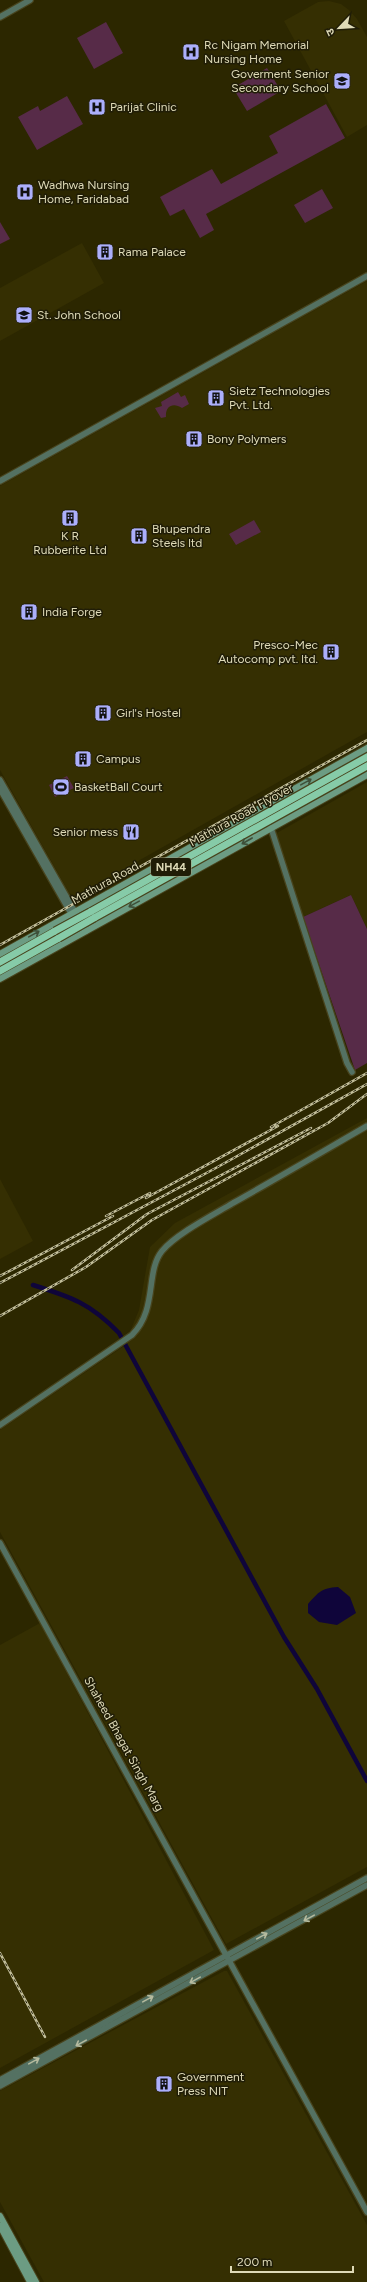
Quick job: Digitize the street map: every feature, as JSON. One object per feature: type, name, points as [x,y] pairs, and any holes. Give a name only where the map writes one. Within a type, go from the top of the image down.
[{"type":"highway","name":"Mathura Road Flyover","points":[[0,962],[367,757]]},
{"type":"highway","name":"Mathura Road Flyover","points":[[0,971],[367,766]]},
{"type":"main road","name":"Mathura Road","points":[[0,954],[367,748]]},
{"type":"main road","points":[[0,980],[367,774]]},
{"type":"main road","points":[[0,2216],[36,2282]]},
{"type":"main road","points":[[0,2226],[30,2282]]},
{"type":"street","points":[[0,16],[30,0]]},
{"type":"street","points":[[0,481],[367,276]]},
{"type":"street","points":[[0,780],[84,932]]},
{"type":"street","points":[[0,789],[74,913]]},
{"type":"street","points":[[271,828],[352,1072]]},
{"type":"street","points":[[0,1425],[127,1339],[139,1328],[147,1312],[156,1263],[167,1246],[218,1212],[367,1126]]},
{"type":"street","name":"Shaheed Bhagat Singh Marg","points":[[0,1543],[367,2212]]},
{"type":"street","points":[[0,2086],[228,1959],[367,1878]]},
{"type":"street","points":[[0,2080],[367,1885]]},
{"type":"shaded area","name":"Goverment Senior Secondary School","points":[[329,1],[341,4],[349,10],[357,19],[367,37],[367,125],[347,137],[284,21],[318,2]]},
{"type":"shaded area","points":[[106,22],[123,53],[94,69],[77,38]]},
{"type":"shaded area","points":[[267,68],[281,91],[247,111],[233,88]]},
{"type":"shaded area","points":[[67,96],[83,124],[37,150],[18,117],[38,106],[40,111]]},
{"type":"shaded area","points":[[326,104],[345,138],[206,214],[214,230],[200,238],[184,209],[170,216],[160,197],[212,169],[221,184],[278,153],[269,136]]},
{"type":"shaded area","points":[[322,189],[333,208],[305,223],[294,205]]},
{"type":"shaded area","points":[[0,222],[10,239],[0,244]]},
{"type":"shaded area","name":"St. John School","points":[[82,243],[104,283],[0,341],[0,288]]},
{"type":"shaded area","points":[[367,281],[367,732],[76,896],[69,893],[0,770],[0,486]]},
{"type":"shaded area","points":[[178,392],[181,397],[185,395],[189,404],[182,408],[176,405],[170,406],[167,410],[166,417],[161,418],[155,408],[162,406],[161,402]]},
{"type":"shaded area","points":[[254,520],[261,532],[236,545],[229,534]]},
{"type":"shaded area","name":"BasketBall Court","points":[[67,776],[74,788],[55,797],[49,785]]},
{"type":"shaded area","points":[[367,782],[367,929],[351,895],[303,917],[275,834]]},
{"type":"shaded area","points":[[351,895],[367,929],[367,1063],[355,1070],[303,917]]},
{"type":"shaded area","points":[[367,1118],[367,1867],[226,1944],[0,1532],[0,1430],[124,1346],[139,1310],[150,1247],[175,1223]]},
{"type":"shaded area","points":[[0,1179],[33,1241],[0,1259]]},
{"type":"shaded area","points":[[338,1587],[350,1597],[356,1613],[337,1625],[319,1622],[308,1613],[308,1604],[321,1591],[328,1588]]},
{"type":"shaded area","points":[[40,1623],[214,1950],[0,2068],[0,1645]]},
{"type":"shaded area","points":[[224,1971],[227,1971],[367,2225],[367,2282],[44,2282],[0,2202],[0,2091]]},
{"type":"waterway","points":[[33,1285],[79,1302],[99,1315],[119,1333],[284,1637],[317,1689],[367,1781]]},
{"type":"railway","points":[[0,945],[367,740]]},
{"type":"railway","points":[[271,1127],[367,1073]]},
{"type":"railway","points":[[0,1283],[214,1169],[367,1084]]},
{"type":"railway","points":[[0,1316],[86,1267],[152,1220],[328,1123],[367,1094]]},
{"type":"railway","points":[[146,1198],[278,1126]]},
{"type":"railway","points":[[72,1270],[147,1214],[311,1128]]},
{"type":"railway","points":[[106,1216],[150,1193]]},
{"type":"railway","points":[[0,1276],[113,1216]]},
{"type":"railway","points":[[0,1953],[45,2037]]},
{"type":"place","name":"Rc Nigam Memorial Nursing Home","points":[[191,52]]},
{"type":"place","name":"Goverment Senior Secondary School","points":[[342,81]]},
{"type":"place","name":"Parijat Clinic","points":[[97,107]]},
{"type":"place","name":"Wadhwa Nursing Home, Faridabad","points":[[25,192]]},
{"type":"place","name":"Rama Palace","points":[[105,252]]},
{"type":"place","name":"St. John School","points":[[24,315]]},
{"type":"place","name":"Sietz Technologies Pvt. Ltd.","points":[[216,398]]},
{"type":"place","name":"Bony Polymers","points":[[194,439]]},
{"type":"place","name":"K R Rubberite Ltd","points":[[70,518]]},
{"type":"place","name":"Bhupendra Steels ltd","points":[[139,536]]},
{"type":"place","name":"India Forge","points":[[29,612]]},
{"type":"place","name":"Presco-Mec Autocomp pvt. ltd.","points":[[331,652]]},
{"type":"place","name":"Girl's Hostel","points":[[103,713]]},
{"type":"place","name":"Campus","points":[[83,759]]},
{"type":"place","name":"BasketBall Court","points":[[61,787]]},
{"type":"place","name":"Senior mess","points":[[131,832]]},
{"type":"place","name":"Government Press NIT","points":[[164,2084]]}]
